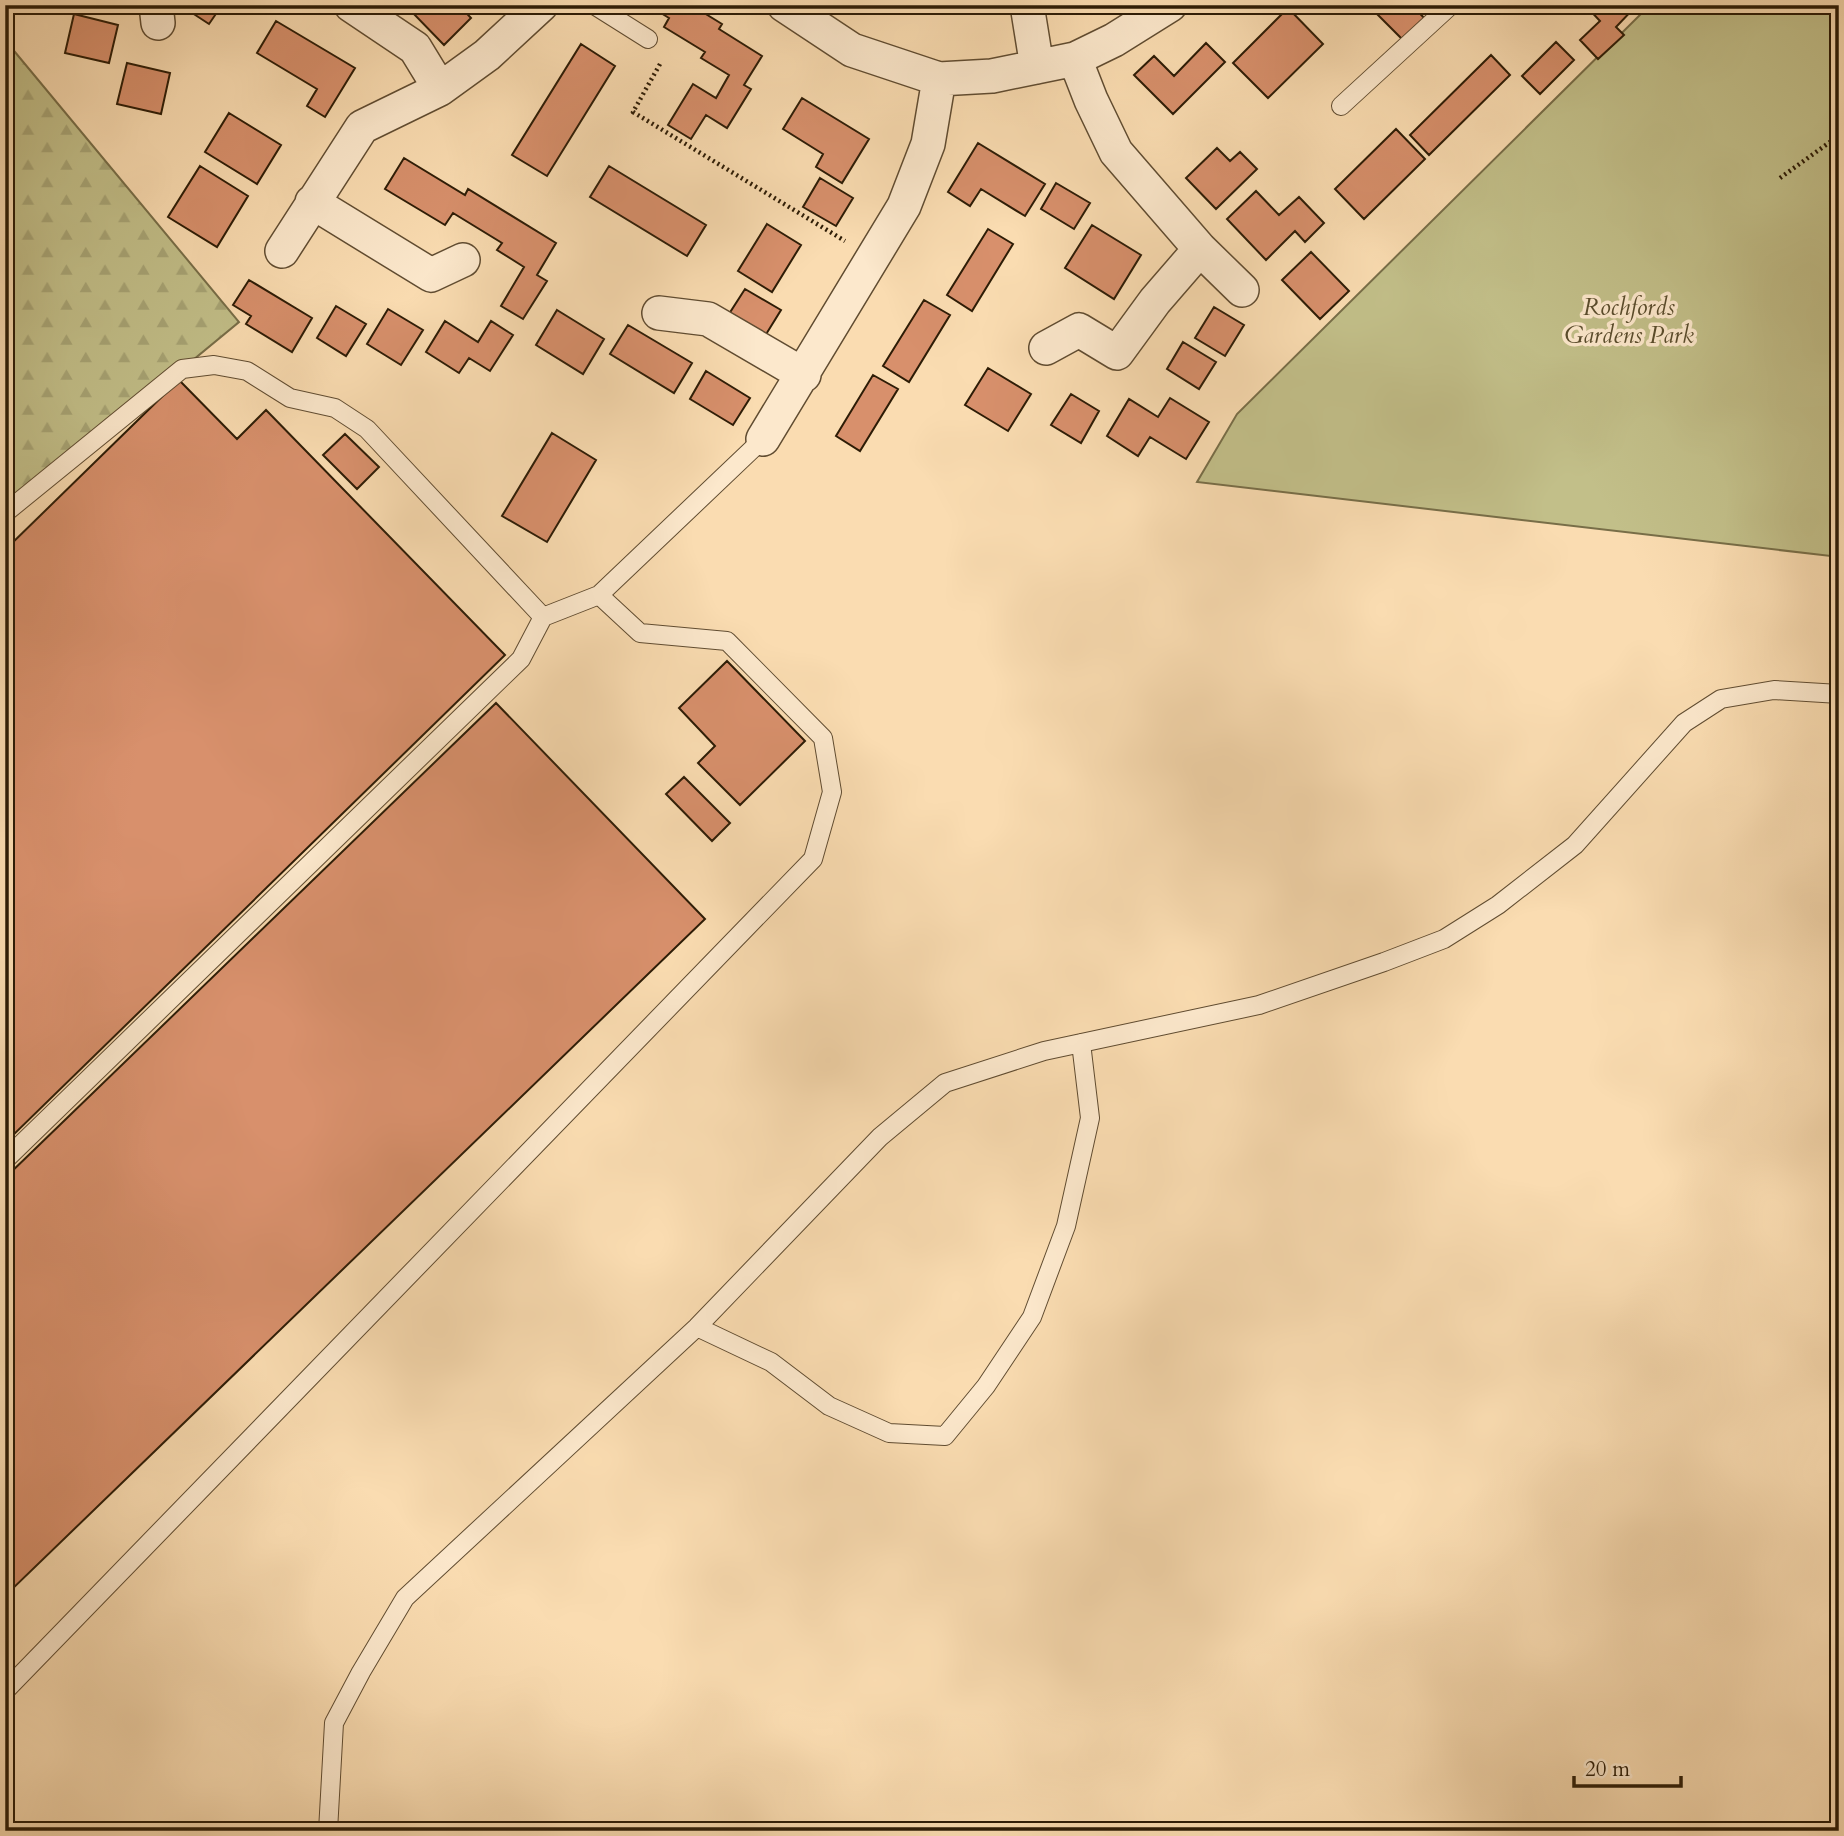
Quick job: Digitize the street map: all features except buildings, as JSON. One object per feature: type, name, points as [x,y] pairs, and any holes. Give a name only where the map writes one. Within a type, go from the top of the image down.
[{"type":"street","points":[[351,5],[415,48],[440,89]]},
{"type":"street","points":[[282,251],[362,127],[440,89],[487,55],[541,5]]},
{"type":"street","points":[[784,5],[852,50],[940,79],[992,76],[1074,59],[1114,40],[1170,5]]},
{"type":"street","points":[[1027,5],[1037,67]]},
{"type":"street","points":[[1074,59],[1116,152],[1200,249],[1242,290]]},
{"type":"street","points":[[763,439],[904,206],[928,144],[940,79]]},
{"type":"street","points":[[312,202],[431,275],[463,260]]},
{"type":"street","points":[[1046,348],[1079,330],[1117,353],[1155,301],[1200,249]]},
{"type":"street","points":[[659,313],[708,319],[804,375]]},
{"type":"lane","points":[[594,5],[648,39]]},
{"type":"lane","points":[[1341,106],[1451,5]]},
{"type":"lane","points":[[5,513],[182,369],[214,365],[247,371],[290,398],[335,408],[367,429],[543,617]]},
{"type":"lane","points":[[5,1160],[521,659],[543,617],[599,595],[763,439]]},
{"type":"lane","points":[[5,1692],[813,859],[832,792],[823,738],[727,641],[640,633],[599,595]]},
{"type":"lane","points":[[328,1831],[334,1723],[405,1598],[697,1327],[880,1138],[944,1083],[1044,1051],[1259,1005],[1444,939],[1497,905],[1574,845],[1684,723],[1721,699],[1774,690],[1839,694]]},
{"type":"lane","points":[[697,1327],[771,1362],[829,1406],[889,1433],[945,1436],[986,1386],[1032,1317],[1066,1226],[1090,1118],[1081,1043]]},
{"type":"path","points":[[648,39],[661,62],[633,112],[872,257]]},
{"type":"path","points":[[1780,178],[1830,142],[1839,128]]},
{"type":"path","points":[[1830,142],[1839,149]]},
{"type":"green space","name":"Rochfords Gardens Park","points":[[1650,5],[1839,5],[1839,557],[1197,482],[1237,414]]},
{"type":"green space","points":[[5,40],[239,322],[5,515]]}]
